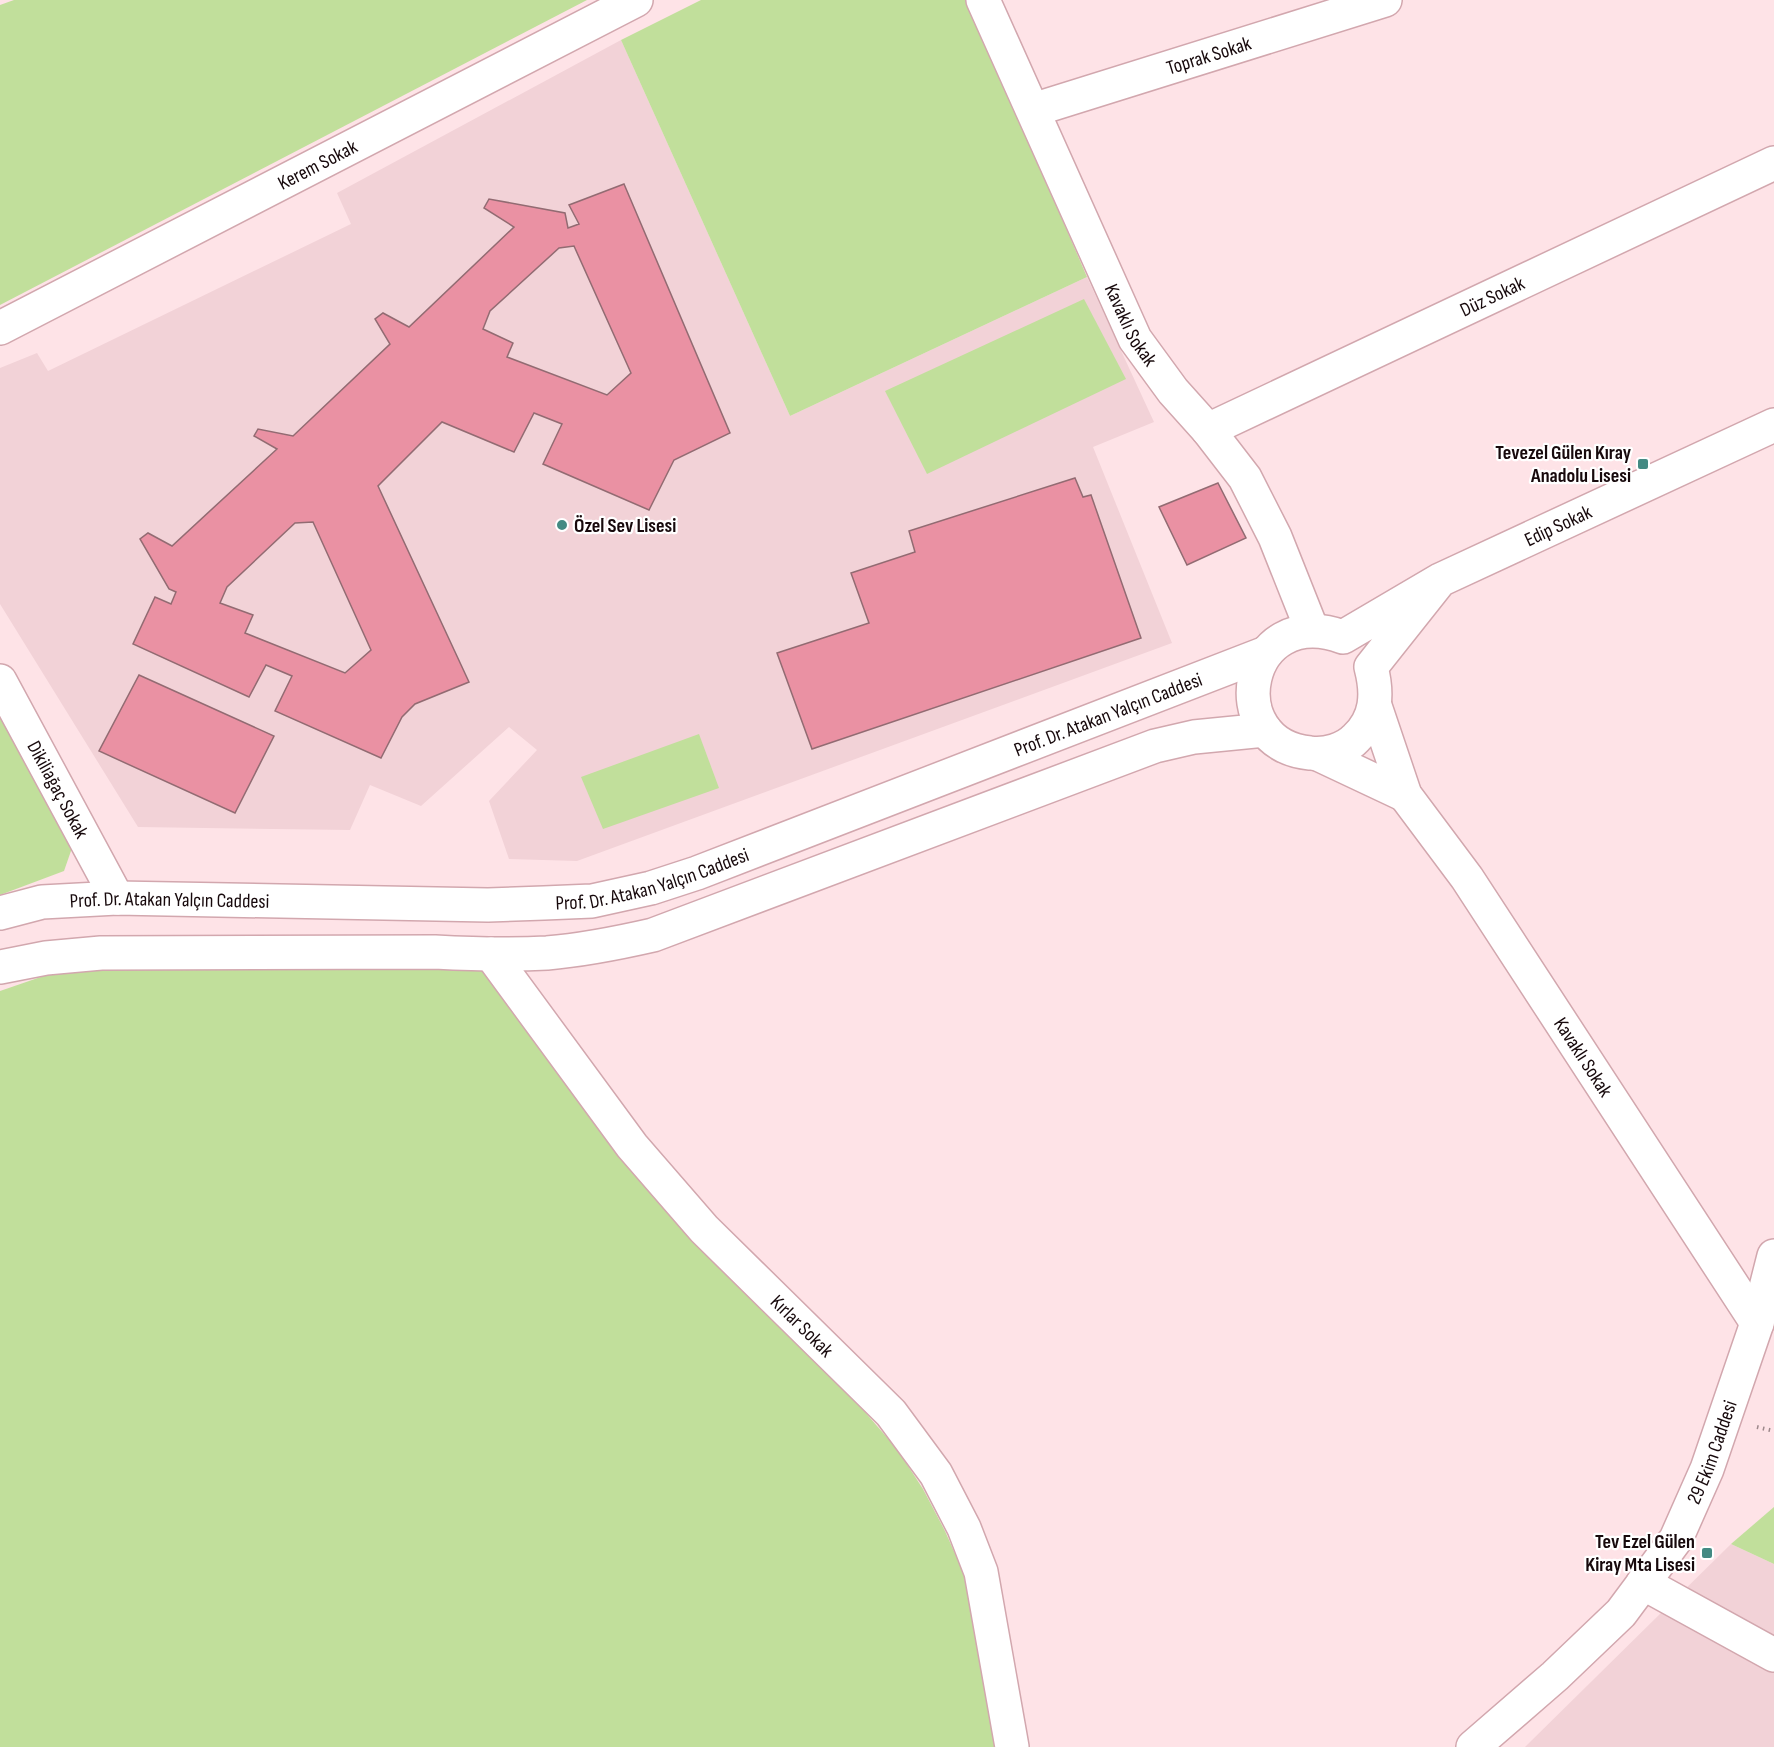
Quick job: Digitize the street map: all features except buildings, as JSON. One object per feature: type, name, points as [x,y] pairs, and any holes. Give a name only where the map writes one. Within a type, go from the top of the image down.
[{"type":"street","name":"Kerem Sokak","points":[[0,328],[636,0]]},
{"type":"street","name":"Kavaklı Sokak","points":[[983,0],[1135,339],[1173,391],[1208,430],[1245,478],[1328,634]]},
{"type":"street","name":"Toprak Sokak","points":[[1033,110],[1385,0]]},
{"type":"street","name":"Düz Sokak","points":[[1208,430],[1774,163]]},
{"type":"street","name":"Edip Sokak","points":[[1328,634],[1774,425]]},
{"type":"street","points":[[1371,667],[1440,580]]},
{"type":"street","points":[[1295,633],[1328,634],[1359,649],[1371,667],[1376,686],[1375,706],[1367,724],[1355,740],[1337,750],[1318,754],[1298,752],[1279,744],[1265,730],[1255,712],[1252,691],[1256,671],[1266,652],[1279,641],[1295,633]]},
{"type":"street","name":"Prof. Dr. Atakan Yalçın Caddesi","points":[[0,913],[42,902],[117,898],[488,905],[592,900],[641,890],[708,868],[1266,652]]},
{"type":"street","name":"Dikiliağaç Sokak","points":[[0,681],[117,898]]},
{"type":"street","points":[[1375,706],[1405,795]]},
{"type":"street","points":[[0,968],[46,957],[101,953],[435,952],[491,954],[548,952],[603,946],[653,935],[1155,746],[1194,737],[1265,730]]},
{"type":"street","points":[[1318,754],[1405,795]]},
{"type":"street","name":"Kavaklı Sokak","points":[[1405,795],[1467,878],[1757,1323]]},
{"type":"street","name":"Kırlar Sokak","points":[[491,954],[632,1146],[704,1229],[891,1413],[936,1474],[964,1528],[981,1572],[1012,1747]]},
{"type":"street","name":"29 Ekim Caddesi","points":[[1473,1747],[1555,1676],[1621,1613],[1676,1539],[1702,1479],[1757,1323],[1774,1256]]},
{"type":"street","points":[[1643,1583],[1774,1655]]},
{"type":"shaded area","name":"Özel Sev Lisesi","points":[[621,40],[790,416],[1087,277],[1154,422],[1093,447],[1172,643],[577,861],[509,859],[489,801],[537,750],[509,727],[421,806],[370,785],[350,830],[138,827],[0,604],[0,368],[37,353],[48,371],[351,224],[337,193]]},
{"type":"shaded area","points":[[1731,1544],[1774,1564],[1774,1747],[1525,1747]]},
{"type":"green space","points":[[14,0],[587,0],[0,305],[0,5]]},
{"type":"green space","points":[[701,0],[968,0],[1087,277],[790,416],[621,40]]},
{"type":"green space","points":[[1084,299],[1126,379],[927,474],[885,391]]},
{"type":"green space","points":[[0,689],[80,825],[64,871],[0,895]]},
{"type":"green space","points":[[699,734],[719,788],[603,829],[581,777]]},
{"type":"green space","points":[[64,969],[482,970],[897,1449],[923,1489],[964,1574],[980,1622],[1001,1747],[0,1747],[0,991]]},
{"type":"green space","points":[[1774,1507],[1774,1564],[1731,1544]]},
{"type":"place","name":"Tevezel Gülen Kıray Anadolu Lisesi","points":[[1643,464]]},
{"type":"place","name":"Özel Sev Lisesi","points":[[562,525]]},
{"type":"place","name":"Tev Ezel Gülen Kiray Mta Lisesi","points":[[1707,1553]]}]
